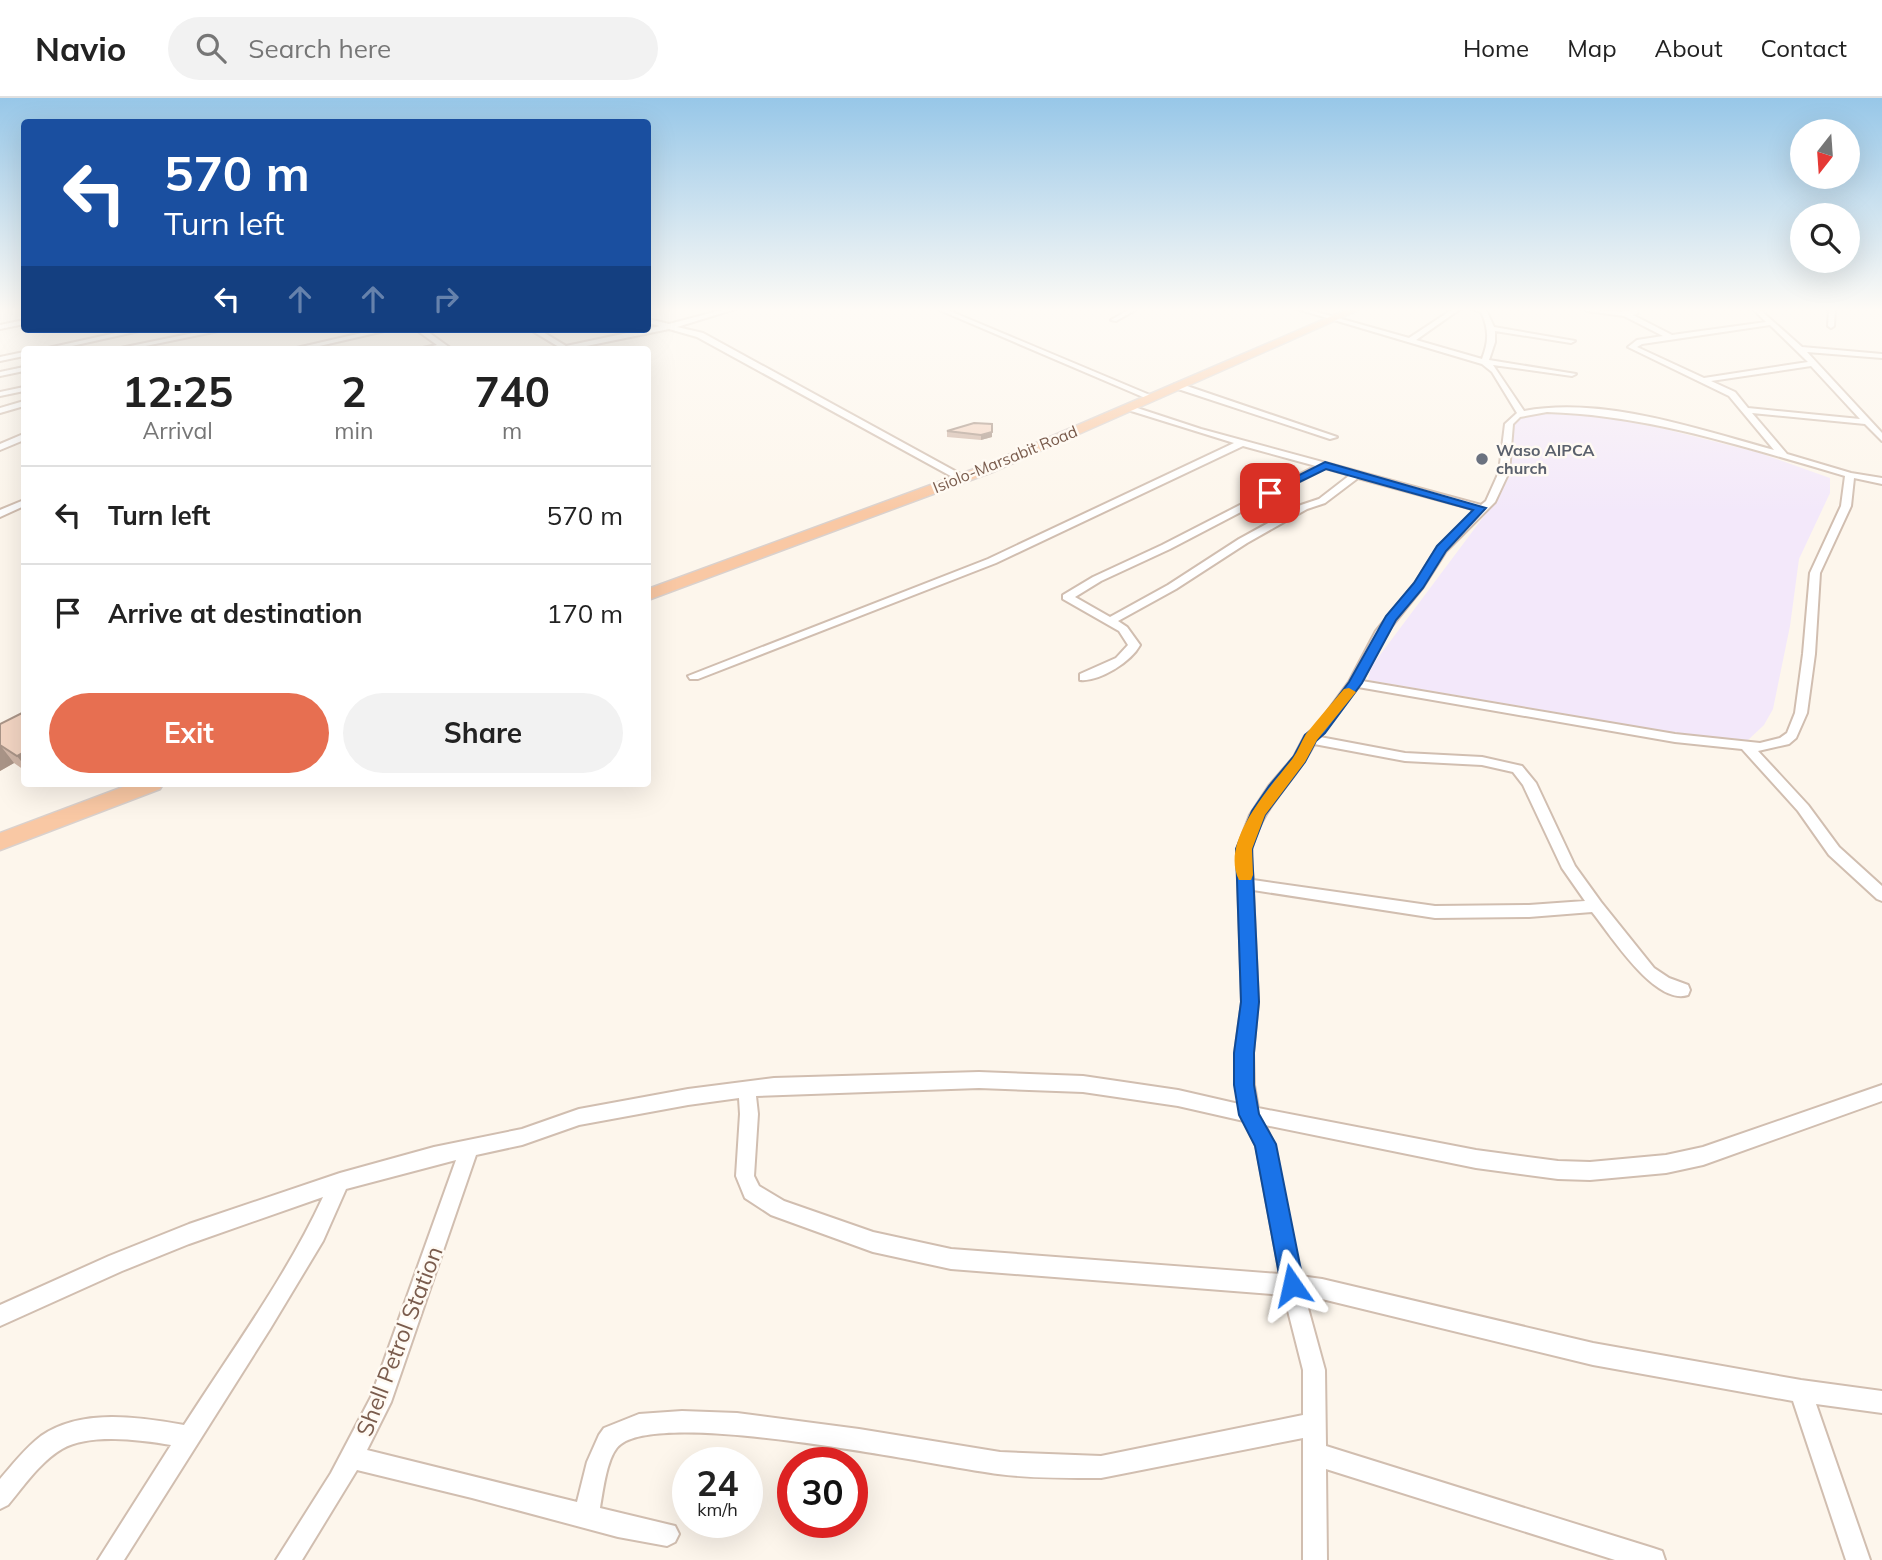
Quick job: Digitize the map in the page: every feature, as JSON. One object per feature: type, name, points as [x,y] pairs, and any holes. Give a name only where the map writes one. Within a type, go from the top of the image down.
[{"type":"highway","name":"Isiolo-Marsabit Road","points":[[651,594],[961,478],[1131,408],[1198,377]]},
{"type":"highway","points":[[0,842],[144,787]]},
{"type":"street","points":[[777,377],[961,478]]},
{"type":"street","points":[[1103,377],[1153,398]]},
{"type":"street","points":[[1499,377],[1521,413]]},
{"type":"street","points":[[1697,377],[1732,394],[1785,457]]},
{"type":"street","points":[[1703,380],[1721,377]]},
{"type":"street","points":[[1826,377],[1882,438]]},
{"type":"street","points":[[1178,386],[1333,438]]},
{"type":"street","points":[[0,394],[21,390]]},
{"type":"street","points":[[0,411],[21,404]]},
{"type":"street","points":[[1131,408],[1242,443],[1480,508]]},
{"type":"street","points":[[1315,1560],[1314,1370],[1292,1285],[1265,1144],[1250,1115],[1244,1085],[1244,1053],[1250,1002],[1244,849],[1258,815],[1274,789],[1300,759],[1310,739],[1320,730],[1355,683],[1382,631],[1419,585],[1441,549],[1480,508],[1490,502],[1501,480],[1509,425],[1513,417],[1521,413],[1548,410],[1615,415],[1666,425],[1850,475],[1882,481]]},
{"type":"street","points":[[1746,410],[1867,422]]},
{"type":"street","points":[[0,447],[21,438]]},
{"type":"street","points":[[694,676],[992,561],[1242,443]]},
{"type":"street","points":[[1084,677],[1109,666],[1134,648],[1130,638],[1110,621],[1067,597],[1097,579],[1166,547],[1325,465]]},
{"type":"street","points":[[1110,621],[1172,587],[1243,541],[1304,507],[1322,501],[1356,475]]},
{"type":"street","points":[[1355,683],[1564,720],[1747,747],[1774,746],[1784,741],[1799,723],[1810,654],[1815,573],[1846,506],[1850,475]]},
{"type":"street","points":[[0,514],[21,504]]},
{"type":"street","points":[[1310,739],[1405,757],[1482,761],[1517,769],[1529,783],[1569,869],[1596,906],[1648,972],[1663,983],[1682,990]]},
{"type":"street","points":[[1747,747],[1803,808],[1833,851],[1882,895]]},
{"type":"street","points":[[1246,884],[1435,912],[1529,911],[1596,906]]},
{"type":"street","points":[[0,1316],[116,1263],[189,1234],[340,1182],[522,1137],[579,1117],[747,1089],[774,1086],[1029,1081],[1131,1090],[1476,1159],[1558,1170],[1590,1171],[1666,1164],[1703,1156],[1882,1093]]},
{"type":"street","points":[[747,1089],[749,1114],[745,1175],[748,1186],[767,1203],[831,1229],[873,1242],[951,1259],[1292,1285],[1346,1293],[1593,1354],[1801,1391],[1882,1402]]},
{"type":"street","name":"Shell Petrol Station","points":[[288,1560],[352,1458],[389,1378],[469,1149]]},
{"type":"street","points":[[110,1560],[191,1437],[316,1234],[340,1182]]},
{"type":"street","points":[[1801,1391],[1858,1560]]},
{"type":"street","points":[[586,1517],[602,1454],[610,1438],[624,1430],[644,1426],[700,1423],[800,1429],[852,1441],[1001,1463],[1101,1467],[1316,1423]]},
{"type":"street","points":[[0,1497],[45,1448],[61,1437],[74,1433],[114,1430],[191,1437]]},
{"type":"street","points":[[1316,1454],[1653,1560]]},
{"type":"street","points":[[352,1458],[472,1486],[586,1517],[667,1534]]},
{"type":"shaded area","points":[[1516,412],[1597,416],[1661,428],[1760,453],[1830,478],[1830,493],[1799,559],[1790,626],[1773,709],[1764,725],[1748,740],[1683,734],[1368,680],[1371,667],[1502,492],[1504,423]]},
{"type":"building","points":[[974,423],[992,424],[992,432],[981,435],[947,431]]},
{"type":"building","points":[[21,714],[21,754],[17,756],[0,745],[0,724]]},
{"type":"slow traffic","points":[[1245,875],[1244,849],[1258,815],[1274,789],[1300,759],[1310,739],[1349,692]]},
{"type":"place","name":"Waso AIPCA church","points":[[1482,459]]},
{"type":"route","points":[[1270,493],[1325,465],[1480,508],[1441,549],[1419,585],[1390,619],[1340,705],[1310,739],[1300,759],[1274,789],[1258,815],[1244,849],[1250,1002],[1244,1053],[1244,1085],[1250,1115],[1265,1144],[1292,1285]]}]
